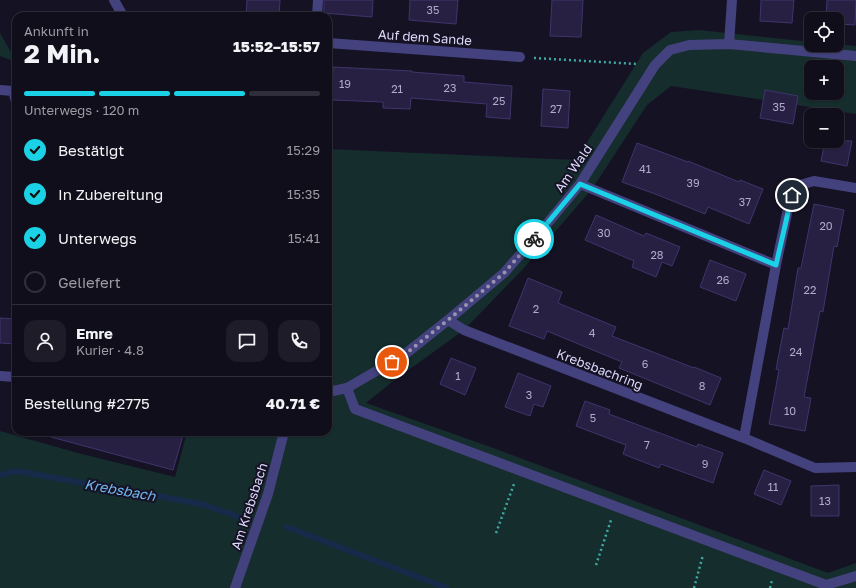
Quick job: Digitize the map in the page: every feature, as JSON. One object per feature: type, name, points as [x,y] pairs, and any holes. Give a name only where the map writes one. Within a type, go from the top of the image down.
[{"type":"street","points":[[114,0],[121,12]]},
{"type":"street","points":[[317,12],[318,0]]},
{"type":"street","points":[[730,44],[732,0]]},
{"type":"street","name":"Auf dem Sande","points":[[332,43],[520,57]]},
{"type":"street","name":"Am Wald","points":[[332,391],[347,388],[404,355],[504,273],[546,226],[580,184],[655,66],[670,50],[689,44],[730,44],[856,56]]},
{"type":"street","points":[[0,90],[12,91]]},
{"type":"street","points":[[744,438],[776,265],[792,195],[800,184],[814,181],[856,188]]},
{"type":"street","points":[[580,184],[776,265]]},
{"type":"street","name":"Krebsbachring","points":[[448,320],[464,330],[744,438],[815,468],[856,466]]},
{"type":"street","points":[[0,376],[12,377]]},
{"type":"street","points":[[347,388],[355,409],[826,585],[856,576]]},
{"type":"street","name":"Am Krebsbach","points":[[235,588],[268,494],[283,436]]},
{"type":"path","points":[[520,57],[655,66]]},
{"type":"path","points":[[496,533],[520,471]]},
{"type":"path","points":[[596,565],[616,506]]},
{"type":"path","points":[[694,588],[708,541]]},
{"type":"green space","points":[[699,30],[804,41],[804,52],[844,52],[844,45],[856,46],[856,114],[844,112],[844,108],[816,108],[671,86],[647,105],[592,189],[523,269],[464,330],[392,382],[366,403],[485,445],[828,573],[856,563],[856,588],[0,588],[0,431],[12,434],[12,436],[18,436],[78,453],[175,477],[186,436],[332,436],[332,149],[576,160],[643,53],[671,32]]},
{"type":"green space","points":[[0,33],[12,54],[12,60],[0,56]]},
{"type":"building","points":[[247,0],[280,0],[279,12],[246,12]]},
{"type":"building","points":[[324,0],[373,0],[372,17],[324,12]]},
{"type":"building","points":[[410,0],[458,0],[456,24],[409,20]]},
{"type":"building","points":[[552,0],[583,0],[581,37],[550,36]]},
{"type":"building","points":[[761,0],[794,0],[792,23],[760,21]]},
{"type":"building","points":[[827,0],[856,0],[855,25],[844,24],[844,12],[826,12]]},
{"type":"building","points":[[333,67],[412,71],[464,76],[464,82],[512,86],[510,119],[486,117],[487,104],[411,98],[410,109],[383,108],[383,102],[332,100]]},
{"type":"building","points":[[543,89],[570,91],[568,128],[541,126]]},
{"type":"building","points":[[765,90],[798,96],[793,124],[760,118]]},
{"type":"building","points":[[844,141],[852,141],[847,166],[821,161],[824,148],[844,148]]},
{"type":"building","points":[[637,143],[688,161],[739,182],[740,180],[763,189],[749,224],[708,207],[705,214],[622,182]]},
{"type":"building","points":[[814,204],[844,210],[837,247],[834,246],[823,312],[820,311],[804,397],[811,398],[805,431],[769,424],[779,370],[776,369],[784,328],[788,329],[798,268],[801,268]]},
{"type":"building","points":[[596,215],[644,236],[646,233],[680,247],[672,266],[662,262],[656,277],[632,267],[634,261],[585,240]]},
{"type":"building","points":[[710,260],[746,274],[736,301],[700,287]]},
{"type":"building","points":[[528,278],[562,292],[558,303],[616,327],[612,336],[721,378],[710,405],[619,368],[622,362],[547,331],[544,339],[509,326]]},
{"type":"building","points":[[0,318],[12,319],[12,344],[0,343]]},
{"type":"building","points":[[451,358],[476,368],[465,395],[440,384]]},
{"type":"building","points":[[518,373],[551,386],[543,407],[534,404],[530,416],[505,407]]},
{"type":"building","points":[[585,401],[610,410],[609,414],[697,447],[698,444],[723,453],[713,483],[661,464],[659,468],[623,454],[626,445],[576,426]]},
{"type":"building","points":[[51,436],[183,436],[173,470]]},
{"type":"building","points":[[764,470],[791,481],[781,505],[754,494]]},
{"type":"building","points":[[839,485],[839,516],[811,516],[811,486]]},
{"type":"waterway","name":"Krebsbach","points":[[0,475],[16,471],[202,504],[239,517]]},
{"type":"waterway","name":"Krebsbach","points":[[287,527],[447,588]]},
{"type":"way so far","points":[[392,362],[404,355],[504,273],[534,239]]},
{"type":"route","points":[[534,239],[580,184],[776,265],[792,195]]}]
